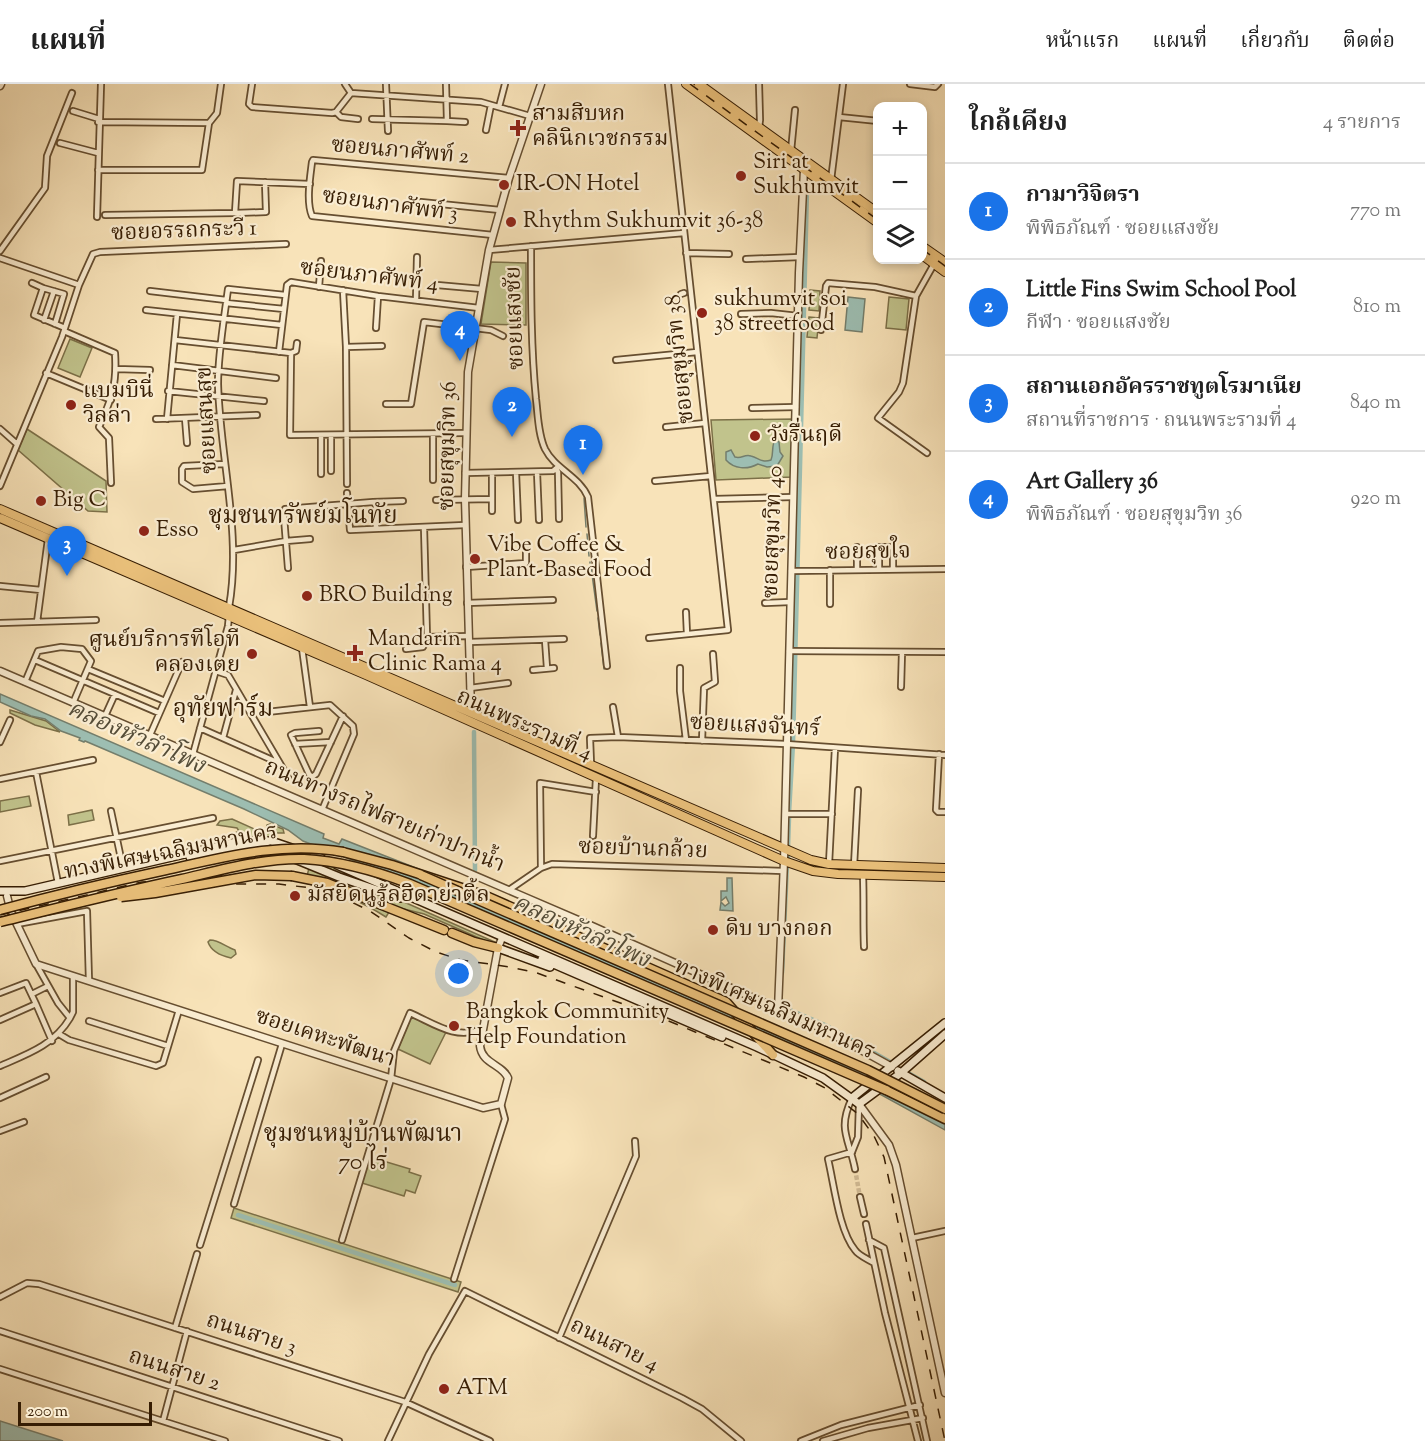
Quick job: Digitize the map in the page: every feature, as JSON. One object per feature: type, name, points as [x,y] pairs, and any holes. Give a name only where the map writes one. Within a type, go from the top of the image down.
[{"type":"highway","name":"ทางพิเศษเฉลิมมหานคร","points":[[0,909],[69,891],[242,853],[276,848],[312,848],[343,852],[421,875],[868,1070],[945,1109]]},
{"type":"highway","name":"ทางพิเศษเฉลิมมหานคร","points":[[0,922],[218,871],[281,860],[322,861],[363,867],[410,884],[859,1077],[945,1119]]},
{"type":"highway","points":[[101,897],[133,896],[256,875],[292,876],[327,883],[474,942],[500,943]]},
{"type":"highway","points":[[421,875],[449,882],[486,896],[726,1002],[772,1054]]},
{"type":"main road","points":[[686,84],[701,87],[791,151],[806,166],[831,180],[874,210]]},
{"type":"main road","points":[[701,87],[873,219]]},
{"type":"main road","points":[[927,249],[945,262]]},
{"type":"main road","points":[[927,259],[945,272]]},
{"type":"main road","name":"ถนนพระรามที่ 4","points":[[0,509],[323,652],[596,778],[784,861],[813,871],[945,877]]},
{"type":"main road","name":"ถนนพระรามที่ 4","points":[[0,518],[229,611],[302,648],[323,652],[471,711],[812,860],[854,866],[945,868]]},
{"type":"main road","points":[[591,764],[596,778]]},
{"type":"main road","points":[[3,894],[21,895],[230,842],[271,841],[322,859],[500,943],[772,1054],[824,1078],[862,1102],[901,1073],[945,1034]]},
{"type":"main road","points":[[3,894],[231,849],[250,846],[268,848],[339,877],[396,896],[500,943],[726,1038],[772,1054]]},
{"type":"main road","points":[[854,1097],[945,1023]]},
{"type":"main road","name":"ถนนทางรถไฟสายเก่าปากน้ำ","points":[[892,1067],[945,1098]]},
{"type":"street","points":[[97,217],[98,120],[101,84]]},
{"type":"street","points":[[98,170],[202,170],[209,123],[217,113],[221,84]]},
{"type":"street","points":[[252,84],[249,104],[252,107],[327,114],[336,112],[351,93]]},
{"type":"street","points":[[345,84],[351,93]]},
{"type":"street","points":[[386,84],[388,131]]},
{"type":"street","points":[[446,84],[447,121]]},
{"type":"street","points":[[499,107],[505,84]]},
{"type":"street","name":"ซอยสุขุมวิท 36","points":[[471,711],[465,525],[465,433],[468,372],[489,250],[508,178],[541,84]]},
{"type":"street","name":"ซอยสุขุมวิท 38","points":[[668,84],[728,630],[687,634]]},
{"type":"street","points":[[759,84],[759,127]]},
{"type":"street","points":[[831,180],[843,84]]},
{"type":"street","points":[[910,84],[935,87],[938,84]]},
{"type":"street","points":[[0,251],[45,188],[47,156],[72,93]]},
{"type":"street","points":[[351,93],[470,100],[530,116]]},
{"type":"street","points":[[486,130],[491,105]]},
{"type":"street","points":[[791,151],[795,110]]},
{"type":"street","points":[[73,111],[98,120],[209,123]]},
{"type":"street","points":[[336,112],[341,117],[358,119]]},
{"type":"street","points":[[839,117],[873,120]]},
{"type":"street","points":[[372,119],[465,122]]},
{"type":"street","points":[[666,132],[672,130]]},
{"type":"street","points":[[60,142],[98,153]]},
{"type":"street","name":"ซอยนภาศัพท์ 2","points":[[310,184],[314,160],[508,178]]},
{"type":"street","name":"ซอยสุขุมวิท 40","points":[[778,1009],[786,744],[793,651],[790,602],[795,571],[793,497],[800,257],[806,166]]},
{"type":"street","points":[[235,213],[236,182],[310,184]]},
{"type":"street","points":[[105,215],[266,212],[265,182]]},
{"type":"street","name":"ซอยนภาศัพท์ 3","points":[[310,184],[312,216],[493,235]]},
{"type":"street","points":[[421,202],[500,210]]},
{"type":"street","name":"ซอยแสงชัย","points":[[608,666],[588,496],[583,485],[557,468],[550,457],[544,446],[538,416],[530,301],[531,246],[684,233]]},
{"type":"street","name":"ซอยอรรถกระวี 1","points":[[79,285],[93,254],[96,253],[286,244]]},
{"type":"street","points":[[489,250],[531,246]]},
{"type":"street","points":[[686,253],[729,254]]},
{"type":"street","points":[[416,300],[417,257]]},
{"type":"street","points":[[746,259],[800,257]]},
{"type":"street","points":[[0,258],[79,285],[65,329],[0,486]]},
{"type":"street","points":[[319,287],[321,261]]},
{"type":"street","points":[[927,453],[878,418],[899,392],[903,383],[916,296],[933,264]]},
{"type":"street","name":"ซอยนภาศัพท์ 4","points":[[279,352],[285,295],[287,285],[291,282],[378,296],[479,308]]},
{"type":"street","points":[[32,283],[64,296],[55,324]]},
{"type":"street","points":[[821,330],[828,283],[875,287],[916,296]]},
{"type":"street","points":[[437,285],[482,290]]},
{"type":"street","points":[[43,288],[34,315],[113,351],[116,378],[111,400],[99,428],[109,438],[111,483]]},
{"type":"street","points":[[226,301],[229,288],[285,295]]},
{"type":"street","points":[[343,290],[346,347],[347,484]]},
{"type":"street","points":[[44,320],[54,291]]},
{"type":"street","points":[[150,291],[284,309]]},
{"type":"street","points":[[376,328],[378,296]]},
{"type":"street","name":"ซอยแสนสุข","points":[[192,754],[216,671],[229,611],[233,579],[234,550],[219,372],[226,301]]},
{"type":"street","points":[[146,310],[282,325]]},
{"type":"street","points":[[741,314],[771,313],[798,316]]},
{"type":"street","points":[[167,419],[177,314]]},
{"type":"street","points":[[386,405],[411,404],[424,322],[495,330],[503,336]]},
{"type":"street","points":[[175,340],[291,353],[296,351],[297,343]]},
{"type":"street","points":[[346,347],[382,346]]},
{"type":"street","points":[[616,360],[697,352]]},
{"type":"street","points":[[291,353],[290,435],[465,433]]},
{"type":"street","points":[[172,365],[276,378]]},
{"type":"street","points":[[116,369],[150,370]]},
{"type":"street","points":[[46,373],[111,400]]},
{"type":"street","points":[[168,391],[264,401]]},
{"type":"street","points":[[752,408],[796,407]]},
{"type":"street","points":[[156,418],[258,415]]},
{"type":"street","points":[[185,418],[187,443]]},
{"type":"street","points":[[666,428],[705,423]]},
{"type":"street","points":[[0,429],[17,444]]},
{"type":"street","points":[[433,434],[433,480]]},
{"type":"street","points":[[321,435],[321,474]]},
{"type":"street","points":[[331,435],[331,471]]},
{"type":"street","points":[[225,464],[184,466],[182,482],[194,489],[228,486]]},
{"type":"street","points":[[465,473],[537,472],[557,468],[559,519]]},
{"type":"street","points":[[516,472],[518,520]]},
{"type":"street","points":[[537,472],[539,520]]},
{"type":"street","points":[[492,473],[492,511]]},
{"type":"street","points":[[655,481],[711,476]]},
{"type":"street","points":[[347,493],[350,530],[465,525]]},
{"type":"street","points":[[714,499],[793,497]]},
{"type":"street","points":[[436,500],[492,499]]},
{"type":"street","points":[[288,568],[285,509],[404,501]]},
{"type":"street","points":[[374,502],[376,528]]},
{"type":"street","points":[[405,649],[423,648],[427,637],[424,527]]},
{"type":"street","points":[[37,622],[48,538]]},
{"type":"street","points":[[234,550],[310,539]]},
{"type":"street","points":[[879,569],[879,547],[893,547],[893,569]]},
{"type":"street","points":[[857,548],[857,570]]},
{"type":"street","points":[[466,567],[526,563],[526,549]]},
{"type":"street","name":"ซอยสุขใจ","points":[[795,571],[945,569]]},
{"type":"street","points":[[830,570],[830,604]]},
{"type":"street","points":[[0,586],[41,590]]},
{"type":"street","points":[[467,603],[553,600]]},
{"type":"street","points":[[765,603],[790,602]]},
{"type":"street","points":[[649,638],[687,634],[686,612]]},
{"type":"street","points":[[0,622],[96,620]]},
{"type":"street","points":[[427,637],[564,639]]},
{"type":"street","points":[[545,640],[547,668]]},
{"type":"street","points":[[25,682],[39,651],[76,647],[82,649],[89,655],[91,661],[73,703]]},
{"type":"street","points":[[302,648],[310,707]]},
{"type":"street","points":[[793,651],[945,652]]},
{"type":"street","points":[[902,652],[902,687]]},
{"type":"street","points":[[702,741],[704,688],[715,682],[713,654]]},
{"type":"street","points":[[35,660],[159,713]]},
{"type":"street","points":[[150,735],[182,662]]},
{"type":"street","points":[[533,670],[555,668]]},
{"type":"street","points":[[680,668],[686,740]]},
{"type":"street","points":[[88,669],[165,701]]},
{"type":"street","name":"ถนนทางรถไฟสายเก่าปากน้ำ","points":[[0,671],[509,890],[778,1009],[823,1029],[892,1067]]},
{"type":"street","points":[[216,671],[228,675],[288,777]]},
{"type":"street","points":[[470,688],[508,682]]},
{"type":"street","points":[[223,738],[236,690]]},
{"type":"street","points":[[105,716],[115,694]]},
{"type":"street","points":[[267,712],[330,705],[353,726],[355,731],[322,810]]},
{"type":"street","points":[[613,707],[618,737]]},
{"type":"street","points":[[319,731],[293,733],[291,737],[312,777],[316,774],[343,716]]},
{"type":"street","points":[[0,742],[10,720]]},
{"type":"street","points":[[200,728],[279,763]]},
{"type":"street","name":"ซอยแสงจันทร์","points":[[591,764],[590,738],[618,737],[786,744],[942,754]]},
{"type":"street","points":[[295,744],[331,742]]},
{"type":"street","points":[[829,864],[835,748]]},
{"type":"street","points":[[942,754],[936,810],[945,812]]},
{"type":"street","points":[[0,779],[93,760]]},
{"type":"street","points":[[36,772],[58,883]]},
{"type":"street","points":[[593,836],[596,778]]},
{"type":"street","points":[[541,868],[540,783],[596,792]]},
{"type":"street","points":[[854,866],[858,790]]},
{"type":"street","points":[[111,811],[124,870]]},
{"type":"street","points":[[785,813],[832,814]]},
{"type":"street","points":[[0,861],[213,818]]},
{"type":"street","name":"ซอยบ้านกล้วย","points":[[509,890],[541,868],[552,864],[783,871]]},
{"type":"street","points":[[863,875],[864,947]]},
{"type":"street","points":[[3,894],[36,964],[58,1003],[70,1018]]},
{"type":"street","points":[[17,924],[87,911],[89,981]]},
{"type":"street","points":[[454,1279],[505,1119],[501,1104],[508,1078],[504,1071],[491,1065],[480,1052],[480,1038],[500,943]]},
{"type":"street","name":"ซอยเคหะพัฒนา","points":[[36,964],[483,1108],[501,1104]]},
{"type":"street","points":[[0,1065],[52,1041],[59,1034],[73,1012],[73,976]]},
{"type":"street","points":[[0,993],[26,983],[52,1041]]},
{"type":"street","points":[[32,994],[48,986]]},
{"type":"street","points":[[0,1020],[36,1004]]},
{"type":"street","points":[[59,1034],[69,1040],[156,1066],[163,1062],[179,1010]]},
{"type":"street","points":[[342,1240],[391,1079],[394,1051],[410,1012],[456,1034],[467,1034],[482,1029]]},
{"type":"street","points":[[89,1021],[168,1046]]},
{"type":"street","points":[[234,1204],[282,1044]]},
{"type":"street","points":[[200,1245],[258,1060]]},
{"type":"street","points":[[0,1098],[46,1077]]},
{"type":"street","points":[[854,1097],[845,1116],[844,1128],[845,1139],[852,1152],[855,1169]]},
{"type":"street","points":[[852,1152],[858,1137],[862,1102]]},
{"type":"street","points":[[862,1102],[893,1154],[945,1393]]},
{"type":"street","points":[[0,1131],[24,1122]]},
{"type":"street","points":[[559,1338],[636,1156],[635,1141]]},
{"type":"street","points":[[852,1152],[828,1159],[841,1219],[850,1242],[857,1252],[874,1263]]},
{"type":"street","points":[[860,1197],[864,1214]]},
{"type":"street","points":[[866,1224],[908,1408],[918,1441]]},
{"type":"street","points":[[912,1238],[945,1231]]},
{"type":"street","points":[[869,1240],[884,1248],[927,1441]]},
{"type":"street","points":[[175,1328],[198,1254]]},
{"type":"street","name":"ถนนสาย 3","points":[[0,1297],[21,1285],[33,1282],[405,1402],[489,1441]]},
{"type":"street","name":"ถนนสาย 4","points":[[405,1402],[445,1324],[465,1291],[682,1398],[702,1409],[741,1441]]},
{"type":"street","name":"ถนนสาย 2","points":[[0,1331],[339,1441]]},
{"type":"street","points":[[163,1421],[186,1331]]},
{"type":"street","points":[[0,1369],[225,1441]]},
{"type":"street","points":[[388,1441],[405,1402]]},
{"type":"street","points":[[801,1441],[841,1425],[920,1405]]},
{"type":"street","points":[[823,1441],[868,1428],[923,1418]]},
{"type":"green space","points":[[491,262],[526,263],[526,325],[481,324]]},
{"type":"green space","points":[[810,290],[820,291],[819,311],[809,310]]},
{"type":"green space","points":[[889,297],[909,299],[906,330],[886,328]]},
{"type":"green space","points":[[809,317],[819,318],[817,338],[807,337]]},
{"type":"green space","points":[[70,339],[92,348],[80,377],[58,368]]},
{"type":"green space","points":[[794,419],[792,477],[716,480],[711,420]]},
{"type":"green space","points":[[27,429],[106,481],[107,512],[88,511],[18,450]]},
{"type":"green space","points":[[10,710],[46,721],[60,732],[35,725],[10,713]]},
{"type":"green space","points":[[29,796],[31,806],[0,812],[0,801]]},
{"type":"green space","points":[[92,810],[94,820],[69,825],[68,815]]},
{"type":"green space","points":[[232,819],[261,832],[266,830],[267,825],[270,824],[283,829],[284,833],[275,833],[269,837],[236,837],[233,834],[239,831],[237,828],[217,825],[220,821]]},
{"type":"green space","points":[[263,842],[291,849],[372,884],[338,874],[286,852],[231,845]]},
{"type":"green space","points":[[309,868],[395,898],[497,943],[495,945],[424,914],[392,906],[307,876]]},
{"type":"green space","points":[[305,881],[327,886],[389,912],[386,917],[357,901],[305,883]]},
{"type":"green space","points":[[210,940],[235,950],[236,954],[231,958],[221,954],[209,945]]},
{"type":"green space","points":[[412,1015],[446,1032],[430,1064],[398,1049]]},
{"type":"green space","points":[[370,1157],[410,1169],[409,1172],[421,1176],[415,1193],[406,1190],[404,1196],[362,1183]]},
{"type":"green space","points":[[234,1208],[461,1282],[458,1292],[231,1218]]},
{"type":"water","points":[[848,297],[865,299],[862,332],[845,330]]},
{"type":"water","points":[[775,440],[779,442],[783,456],[777,466],[767,467],[758,464],[741,468],[726,460],[726,452],[731,450],[735,457],[749,456],[762,461],[771,460]]},
{"type":"water","points":[[0,694],[324,834],[323,838],[339,844],[342,839],[426,872],[881,1072],[945,1108],[945,1130],[858,1082],[409,882],[303,841],[288,830],[244,809],[79,740],[80,738],[61,731],[45,719],[31,716],[0,702]]},
{"type":"water","points":[[727,878],[732,878],[733,911],[720,910],[721,902],[725,906],[729,903],[726,897],[721,901],[721,891],[727,891]]},
{"type":"water","points":[[0,1421],[63,1441],[0,1441]]},
{"type":"waterway","points":[[789,813],[793,744],[807,190]]},
{"type":"waterway","points":[[584,498],[586,527]]},
{"type":"waterway","points":[[587,534],[589,556]]},
{"type":"waterway","points":[[591,567],[597,611]]},
{"type":"waterway","points":[[598,618],[600,635]]},
{"type":"waterway","points":[[601,643],[604,669]]},
{"type":"waterway","points":[[474,732],[475,870]]},
{"type":"waterway","points":[[788,847],[789,818]]},
{"type":"waterway","points":[[782,973],[787,864]]},
{"type":"waterway","points":[[781,999],[783,1007],[825,1025],[890,1062]]},
{"type":"waterway","points":[[908,1073],[924,1082]]},
{"type":"waterway","points":[[238,1215],[455,1285]]},
{"type":"tunnel","points":[[855,1169],[860,1197]]},
{"type":"railway","points":[[690,84],[873,216]]},
{"type":"railway","points":[[927,253],[945,266]]},
{"type":"railway","points":[[0,915],[142,882],[279,884],[311,888],[341,897],[370,911],[409,938],[436,952],[461,960],[537,973],[659,1017],[804,1077],[825,1088],[858,1114],[874,1136],[884,1157],[945,1441]]},
{"type":"place","name":"สามสิบหก คลินิกเวชกรรม","points":[[518,128]]},
{"type":"place","name":"Siri at Sukhumvit","points":[[741,176]]},
{"type":"place","name":"IR-ON Hotel","points":[[504,185]]},
{"type":"place","name":"Rhythm Sukhumvit 36-38","points":[[511,222]]},
{"type":"place","name":"sukhumvit soi 38 streetfood","points":[[702,313]]},
{"type":"place","name":"Art Gallery 36","points":[[460,361]]},
{"type":"place","name":"แบมบินี่ วิลล่า","points":[[71,405]]},
{"type":"place","name":"วังรื่นฤดี","points":[[755,436]]},
{"type":"place","name":"Little Fins Swim School Pool","points":[[512,437]]},
{"type":"place","name":"กามาวิจิตรา","points":[[583,475]]},
{"type":"place","name":"Big C","points":[[41,501]]},
{"type":"place","name":"Esso","points":[[144,531]]},
{"type":"place","name":"Vibe Coffee & Plant-Based Food","points":[[475,559]]},
{"type":"place","name":"สถานเอกอัครราชทูตโรมาเนีย","points":[[67,576]]},
{"type":"place","name":"BRO Building","points":[[307,596]]},
{"type":"place","name":"Mandarin Clinic Rama 4","points":[[355,653]]},
{"type":"place","name":"ศูนย์บริการทีโอที คลองเตย","points":[[252,654]]},
{"type":"place","name":"มัสยิดนูรู้ลฮิดาย่าติ้ล","points":[[295,896]]},
{"type":"place","name":"ดิบ บางกอก","points":[[713,930]]},
{"type":"place","name":"Bangkok Community Help Foundation","points":[[454,1026]]},
{"type":"place","name":"ATM","points":[[444,1389]]},
{"type":"district","name":"ชุมชนทรัพย์มโนทัย","points":[[303,517]]},
{"type":"district","name":"อุทัยฟาร์ม","points":[[223,710]]},
{"type":"district","name":"ชุมชนหมู่บ้านพัฒนา 70 ไร่","points":[[363,1149]]},
{"type":"water label","name":"คลองหัวลำโพง","points":[[136,738]]},
{"type":"water label","name":"คลองหัวลำโพง","points":[[581,932]]}]
